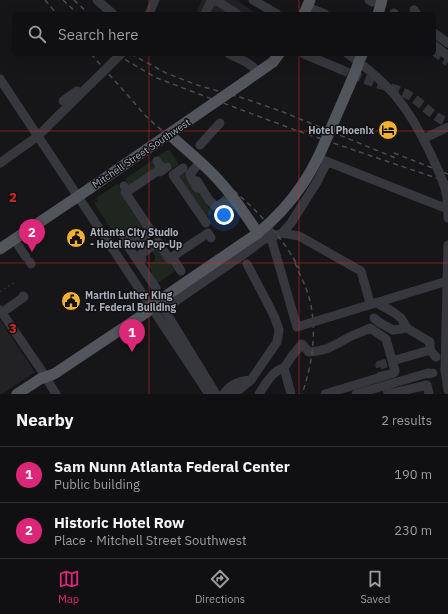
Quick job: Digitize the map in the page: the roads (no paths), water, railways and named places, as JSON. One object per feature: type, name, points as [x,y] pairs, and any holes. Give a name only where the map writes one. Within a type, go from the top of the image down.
[{"type":"main road","points":[[374,1],[377,12]]},
{"type":"main road","name":"Mitchell Street Southwest","points":[[0,249],[258,73],[273,62],[278,56]]},
{"type":"main road","points":[[17,394],[40,379],[54,374],[147,312],[148,302],[258,232],[270,222],[286,206],[322,161],[360,58]]},
{"type":"main road","points":[[169,134],[221,182],[232,201],[258,232]]},
{"type":"street","points":[[97,0],[111,12]]},
{"type":"street","points":[[150,12],[155,0]]},
{"type":"street","points":[[253,0],[274,12]]},
{"type":"street","points":[[206,12],[210,3],[217,1],[234,12]]},
{"type":"street","points":[[307,7],[320,12]]},
{"type":"street","points":[[436,34],[448,43]]},
{"type":"street","points":[[436,47],[447,54]]},
{"type":"street","points":[[0,163],[38,136],[119,56]]},
{"type":"street","points":[[309,56],[340,69]]},
{"type":"street","points":[[360,58],[392,92],[408,113],[424,139],[440,174],[446,194],[448,218]]},
{"type":"street","points":[[238,59],[252,66],[258,73]]},
{"type":"street","points":[[0,79],[209,394]]},
{"type":"street","points":[[63,101],[77,91]]},
{"type":"street","points":[[200,145],[220,123]]},
{"type":"street","points":[[424,139],[448,127]]},
{"type":"street","points":[[155,158],[163,170]]},
{"type":"street","points":[[216,394],[164,309],[248,252],[263,240],[282,233],[291,223],[317,182],[322,161],[448,209]]},
{"type":"street","points":[[200,162],[190,174],[206,201]]},
{"type":"street","points":[[167,167],[207,223],[205,224],[210,231],[213,240],[169,259],[158,242],[134,251],[139,237],[140,239],[151,231],[125,192],[123,184],[158,170],[160,172],[167,167]]},
{"type":"street","points":[[173,175],[183,168]]},
{"type":"street","points":[[197,180],[209,200],[215,206],[232,201]]},
{"type":"street","points":[[219,215],[232,201]]},
{"type":"street","points":[[267,224],[297,327],[447,281]]},
{"type":"street","points":[[282,233],[299,236],[361,271],[370,303],[377,303],[393,312],[401,318],[407,328],[430,342],[433,353],[399,359]]},
{"type":"street","points":[[122,234],[149,274],[156,288]]},
{"type":"street","points":[[18,245],[29,261]]},
{"type":"street","points":[[448,245],[445,359],[448,390]]},
{"type":"street","points":[[172,257],[181,271]]},
{"type":"street","points":[[234,394],[251,380],[277,342],[279,330],[267,302],[246,264]]},
{"type":"street","points":[[23,296],[24,297],[4,309],[56,394]]},
{"type":"street","points":[[374,318],[393,330],[407,328]]},
{"type":"street","points":[[259,394],[279,369],[284,368],[302,344],[309,352],[319,352],[370,328],[386,339],[395,371],[394,373],[372,388],[325,394]]},
{"type":"street","points":[[284,368],[291,394]]},
{"type":"street","points":[[356,394],[372,388],[432,372]]},
{"type":"street","points":[[224,394],[226,390],[237,383],[251,380]]},
{"type":"street","points":[[389,394],[428,389]]},
{"type":"tunnel","points":[[436,53],[448,62]]},
{"type":"tunnel","points":[[340,69],[408,95],[439,119],[448,122]]},
{"type":"tunnel","points":[[388,393],[380,365],[399,359]]},
{"type":"railway","points":[[45,0],[55,12]]},
{"type":"railway","points":[[63,0],[76,12]]},
{"type":"railway","points":[[74,0],[87,12]]},
{"type":"railway","points":[[93,56],[145,116],[230,187],[269,225],[285,245],[299,268],[291,254]]},
{"type":"railway","points":[[121,56],[157,78],[298,131],[448,182]]},
{"type":"railway","points":[[135,56],[166,73],[197,85],[246,99],[283,112],[398,159]]},
{"type":"railway","points":[[394,153],[448,174]]},
{"type":"railway","points":[[295,263],[308,294],[313,319],[313,344],[309,370],[302,394]]},
{"type":"place","name":"Hotel Phoenix","points":[[388,130]]},
{"type":"place","name":"Atlanta City Studio - Hotel Row Pop-Up","points":[[76,238]]},
{"type":"place","name":"Historic Hotel Row","points":[[32,252]]},
{"type":"place","name":"Martin Luther King Jr. Federal Building","points":[[71,301]]},
{"type":"place","name":"Sam Nunn Atlanta Federal Center","points":[[132,352]]}]
